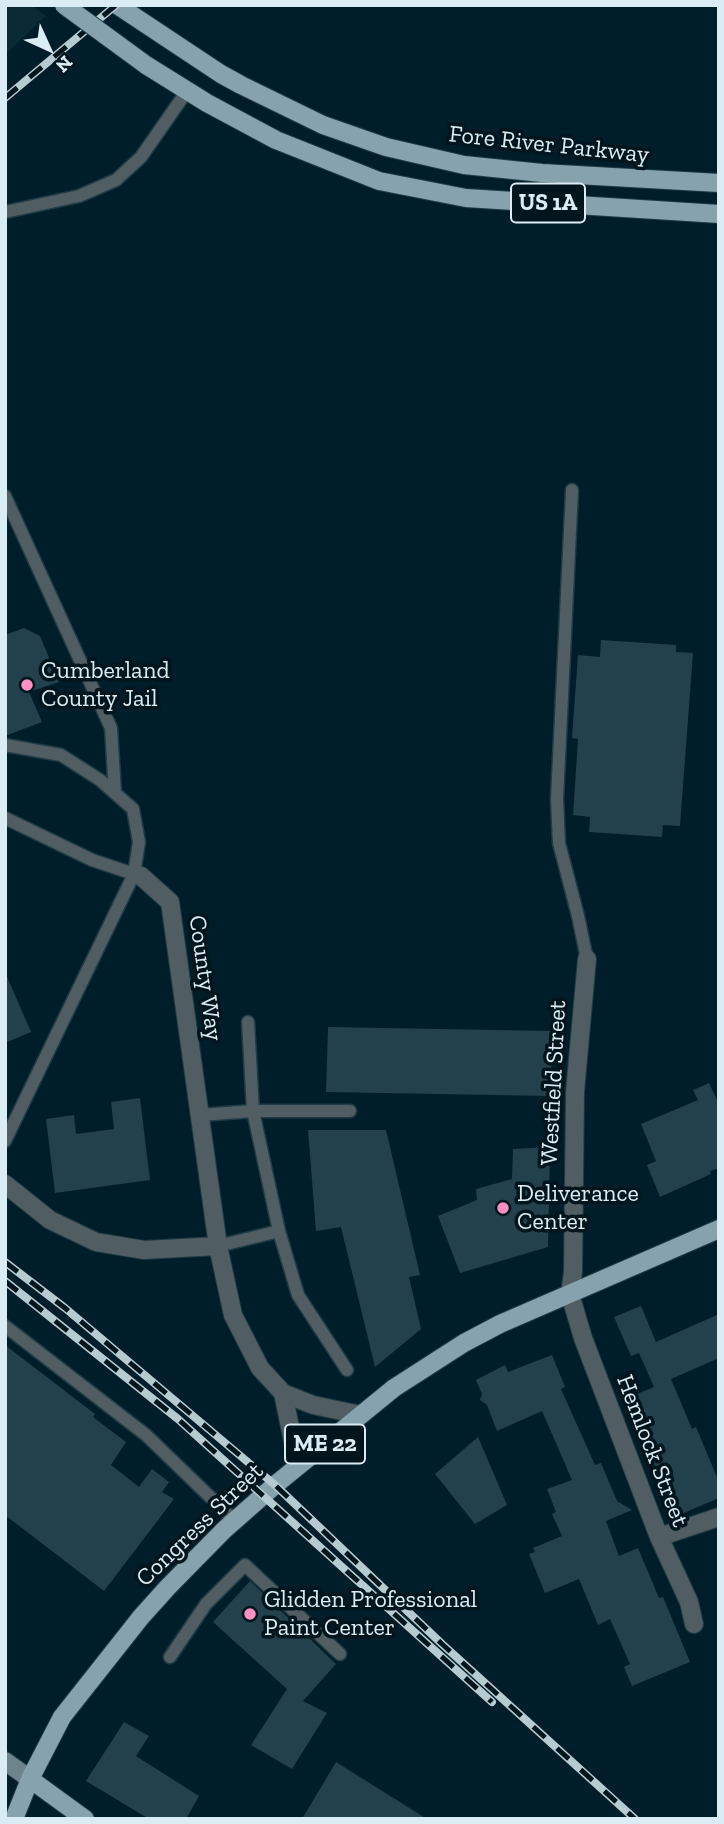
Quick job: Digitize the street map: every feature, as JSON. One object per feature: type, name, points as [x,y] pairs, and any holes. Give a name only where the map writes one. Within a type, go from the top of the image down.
[{"type":"main road","name":"US 1A","points":[[64,5],[146,65],[187,91],[276,140],[379,181],[466,198],[719,214]]},
{"type":"main road","name":"Fore River Parkway","points":[[117,5],[221,74],[323,125],[386,147],[464,165],[542,173],[719,183]]},
{"type":"main road","name":"Congress Street","points":[[14,1819],[30,1779],[62,1717],[129,1631],[168,1587],[235,1521],[298,1466],[394,1388],[464,1343],[500,1324],[719,1228]]},
{"type":"main road","points":[[5,1761],[85,1819]]},
{"type":"street","name":"County Way","points":[[135,874],[141,876],[170,902],[218,1246],[233,1315],[260,1368],[283,1392],[313,1405],[361,1415]]},
{"type":"street","name":"Westfield Street","points":[[570,1294],[573,1272],[575,1092],[587,959]]},
{"type":"street","points":[[5,1184],[50,1220],[96,1242],[144,1250],[218,1246]]},
{"type":"street","name":"Hemlock Street","points":[[570,1294],[583,1338],[659,1537],[689,1602],[694,1623]]},
{"type":"street","points":[[283,1392],[298,1466]]},
{"type":"street","points":[[659,1537],[719,1517]]},
{"type":"lane","points":[[5,212],[79,197],[116,180],[141,157],[187,91]]},
{"type":"lane","points":[[572,491],[557,799],[559,843],[579,916],[587,959]]},
{"type":"lane","points":[[5,496],[111,728],[115,793]]},
{"type":"lane","points":[[5,745],[61,755],[100,780],[133,808],[139,842],[135,874],[5,1141]]},
{"type":"lane","name":"County Way","points":[[5,818],[92,860],[135,874]]},
{"type":"lane","points":[[248,1022],[253,1111],[279,1231],[298,1295],[347,1370]]},
{"type":"lane","points":[[200,1115],[253,1111],[351,1111]]},
{"type":"lane","points":[[218,1246],[279,1231]]},
{"type":"lane","points":[[5,1326],[146,1435],[235,1521]]},
{"type":"lane","points":[[170,1657],[206,1604],[245,1565],[340,1654]]},
{"type":"shaded area","points":[[5,5],[31,5],[46,16],[5,55]]},
{"type":"building","name":"Cumberland County Jail","points":[[24,628],[40,636],[59,682],[29,692],[42,722],[5,736],[5,635]]},
{"type":"building","points":[[601,640],[676,645],[676,652],[693,653],[680,826],[663,825],[662,837],[589,832],[590,817],[573,815],[578,739],[572,738],[578,655],[600,657]]},
{"type":"building","points":[[5,972],[31,1032],[5,1043]]},
{"type":"building","points":[[328,1027],[552,1031],[551,1096],[326,1092]]},
{"type":"building","points":[[709,1083],[719,1104],[719,1168],[660,1197],[647,1165],[656,1161],[641,1124],[698,1100],[693,1090]]},
{"type":"building","points":[[140,1098],[150,1180],[55,1193],[46,1119],[74,1115],[76,1134],[114,1129],[111,1102]]},
{"type":"building","points":[[308,1130],[386,1130],[420,1275],[409,1277],[421,1329],[375,1367],[341,1227],[316,1231]]},
{"type":"building","name":"Deliverance Center","points":[[550,1147],[548,1247],[460,1273],[438,1216],[477,1200],[476,1189],[512,1179],[513,1149]]},
{"type":"building","points":[[641,1306],[656,1342],[719,1314],[719,1358],[671,1379],[692,1429],[696,1427],[719,1482],[719,1498],[679,1515],[660,1469],[654,1472],[625,1399],[654,1387],[639,1353],[631,1356],[614,1317]]},
{"type":"building","points":[[5,1345],[95,1414],[93,1417],[126,1442],[111,1465],[139,1487],[152,1469],[169,1482],[162,1492],[174,1499],[104,1591],[5,1515]]},
{"type":"building","points":[[552,1355],[565,1387],[561,1389],[595,1465],[601,1463],[617,1501],[632,1510],[606,1521],[619,1556],[638,1548],[659,1598],[663,1597],[690,1662],[632,1686],[624,1667],[630,1664],[610,1619],[598,1625],[579,1579],[545,1593],[529,1554],[535,1552],[533,1548],[562,1536],[552,1514],[556,1512],[547,1489],[572,1480],[542,1411],[497,1431],[487,1405],[480,1400],[482,1394],[476,1380],[505,1365],[508,1372]]},
{"type":"building","points":[[478,1437],[507,1505],[475,1524],[435,1474]]},
{"type":"building","points":[[250,1581],[336,1664],[303,1701],[327,1713],[292,1769],[251,1745],[287,1689],[213,1622]]},
{"type":"building","points":[[124,1722],[149,1736],[136,1756],[199,1796],[186,1819],[149,1819],[86,1781]]},
{"type":"building","points":[[336,1762],[427,1819],[302,1819]]},
{"type":"railway","points":[[5,98],[116,5]]},
{"type":"railway","points":[[5,1262],[65,1308],[275,1485],[442,1644],[635,1819]]},
{"type":"railway","points":[[5,1281],[178,1419],[492,1702]]},
{"type":"place","name":"Cumberland County Jail","points":[[27,685]]},
{"type":"place","name":"Deliverance Center","points":[[503,1208]]},
{"type":"place","name":"Glidden Professional Paint Center","points":[[250,1614]]}]
